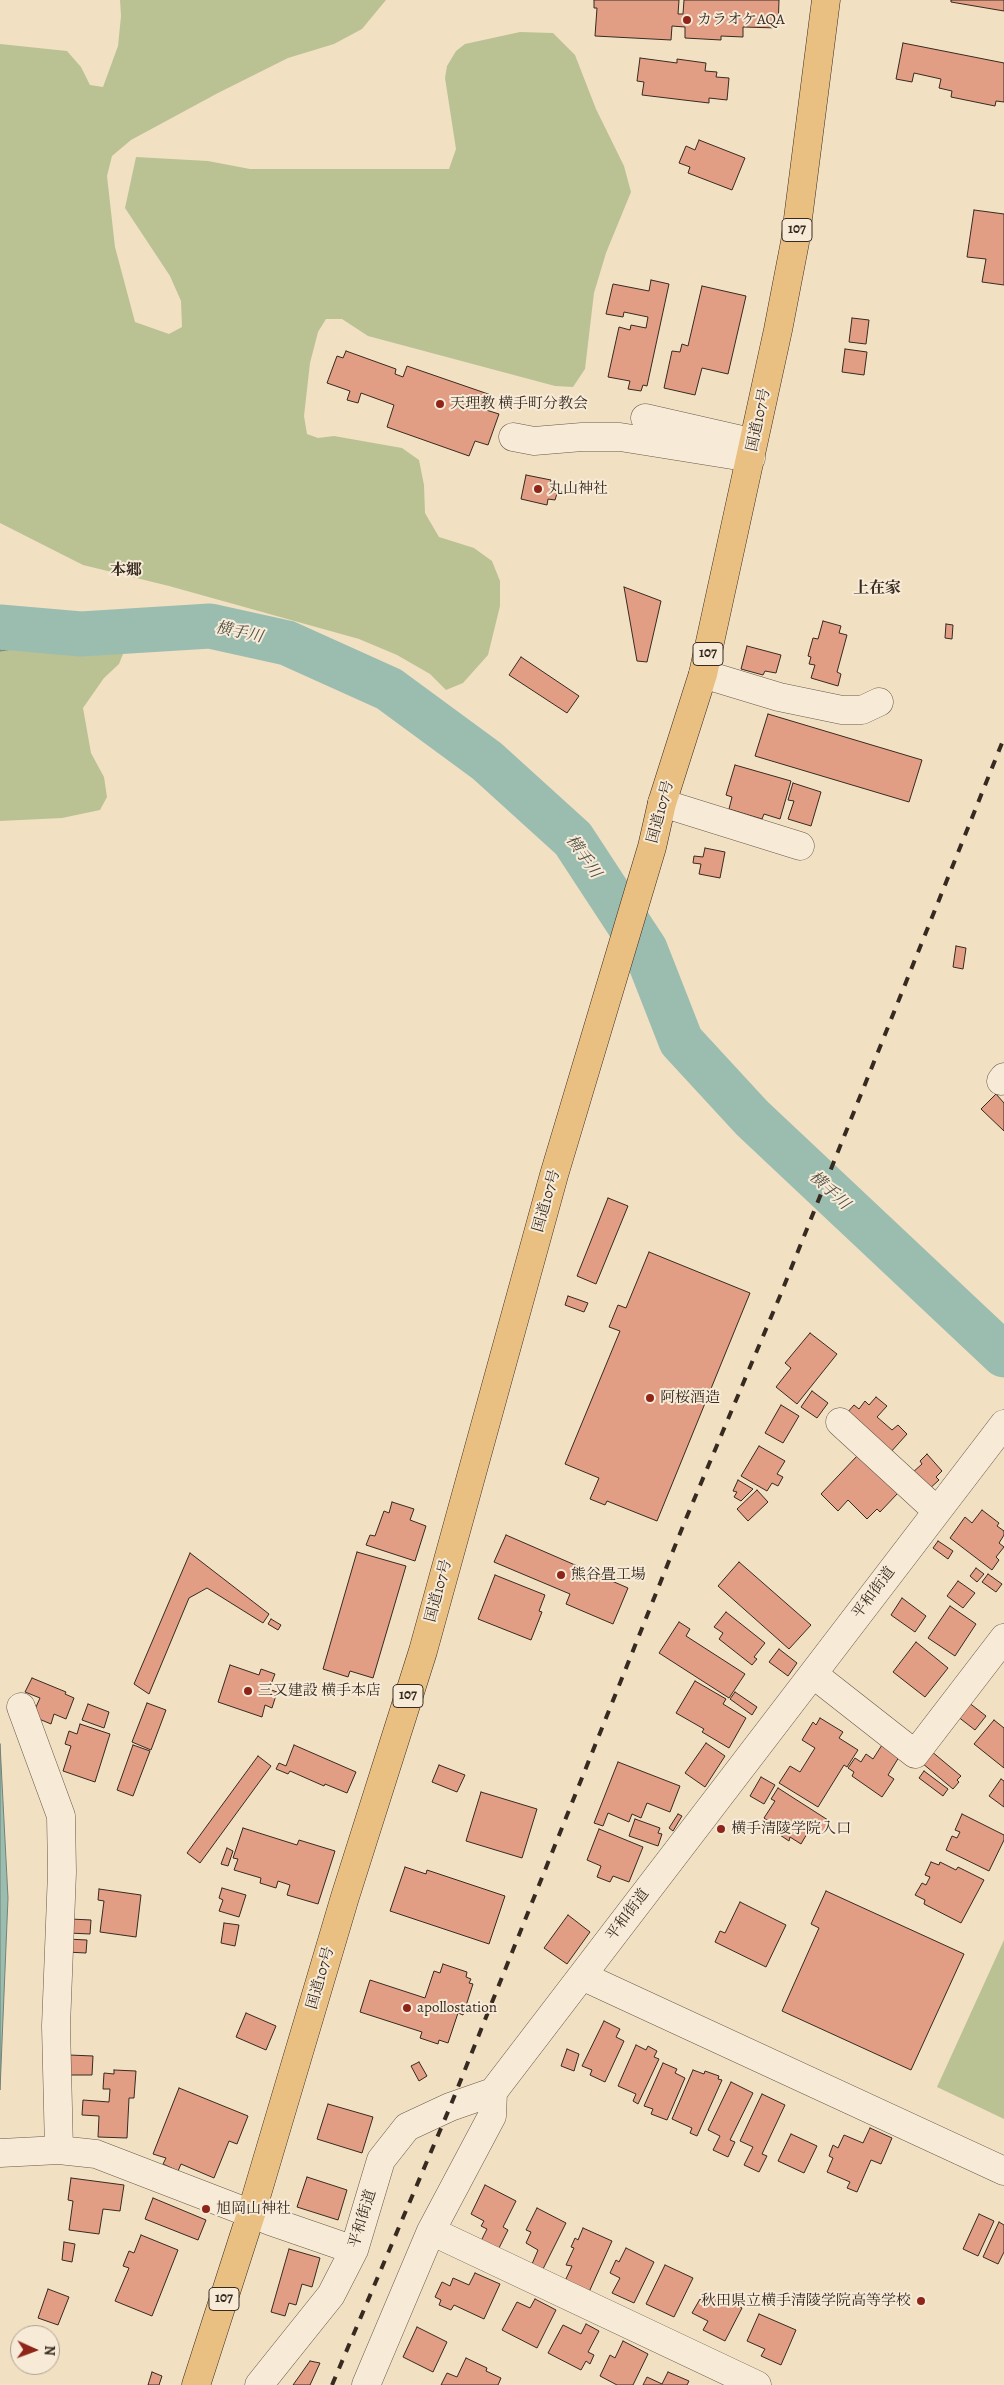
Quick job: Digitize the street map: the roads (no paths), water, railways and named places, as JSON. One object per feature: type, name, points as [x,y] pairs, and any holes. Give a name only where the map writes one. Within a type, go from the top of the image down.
[{"type":"highway","name":"国道107号","points":[[196,2385],[251,2214],[345,1897],[422,1652],[554,1175],[652,847],[662,803],[703,674],[796,242],[826,0]]},
{"type":"street","points":[[645,418],[752,450]]},
{"type":"street","points":[[513,437],[534,441],[582,437],[620,437],[752,450]]},
{"type":"street","points":[[703,674],[779,697],[842,710],[862,710],[879,702]]},
{"type":"street","points":[[662,803],[800,846]]},
{"type":"street","points":[[840,1422],[937,1511]]},
{"type":"street","name":"平和街道","points":[[259,2385],[331,2295],[354,2250],[381,2160],[407,2127],[450,2107],[493,2092],[1004,1424]]},
{"type":"street","points":[[813,1674],[915,1754],[1004,1638]]},
{"type":"street","points":[[21,1707],[61,1816],[62,1872],[56,2026],[59,2150]]},
{"type":"street","points":[[582,1976],[1004,2171]]},
{"type":"street","points":[[366,2385],[431,2231],[492,2116],[493,2092]]},
{"type":"street","points":[[0,2153],[59,2150],[96,2154],[251,2214],[354,2250]]},
{"type":"street","points":[[431,2231],[757,2385]]},
{"type":"waterway","name":"横手川","points":[[0,627],[81,634],[210,626],[287,643],[389,689],[487,761],[573,839],[645,949],[681,1041],[752,1118],[1004,1355]]},
{"type":"railway","points":[[332,2385],[450,2107],[685,1521],[780,1296],[1004,738]]},
{"type":"place","name":"カラオケAQA","points":[[687,20]]},
{"type":"place","name":"天理教 横手町分教会","points":[[440,404]]},
{"type":"place","name":"丸山神社","points":[[538,489]]},
{"type":"place","name":"阿桜酒造","points":[[650,1398]]},
{"type":"place","name":"熊谷畳工場","points":[[561,1575]]},
{"type":"place","name":"三又建設 横手本店","points":[[248,1691]]},
{"type":"place","name":"横手清陵学院入口","points":[[721,1829]]},
{"type":"place","name":"apollostation","points":[[407,2008]]},
{"type":"place","name":"旭岡山神社","points":[[206,2209]]},
{"type":"place","name":"秋田県立横手清陵学院高等学校","points":[[921,2301]]},
{"type":"district","name":"本郷","points":[[126,571]]},
{"type":"district","name":"上在家","points":[[877,589]]}]
